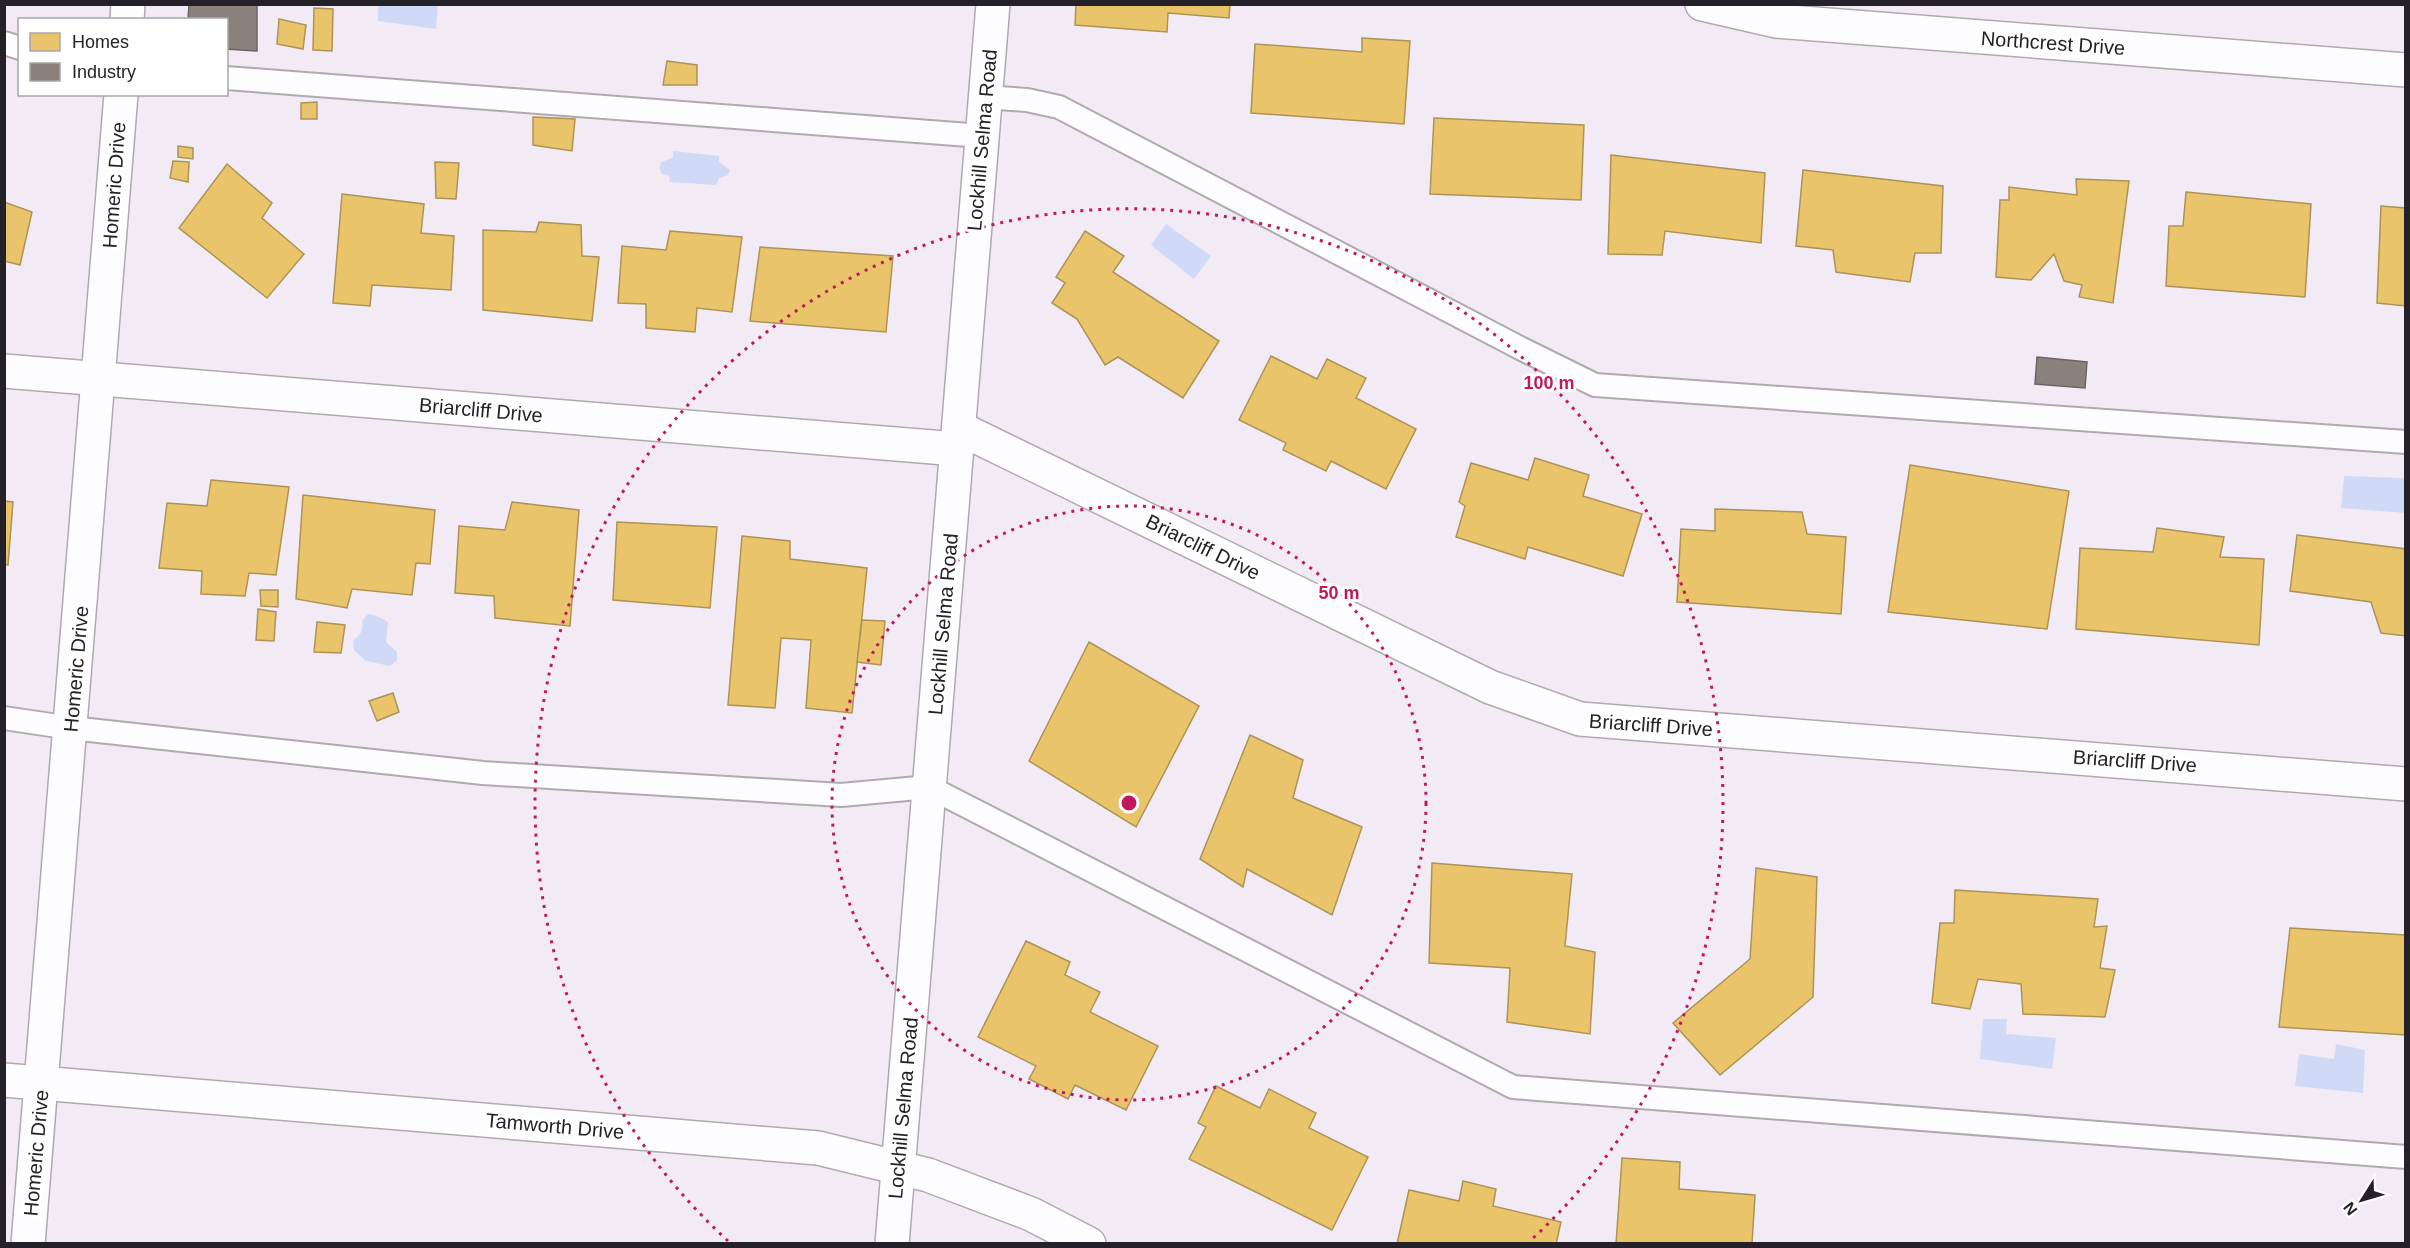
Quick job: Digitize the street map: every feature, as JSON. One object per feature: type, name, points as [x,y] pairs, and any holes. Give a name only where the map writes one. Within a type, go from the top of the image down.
[{"type":"street","name":"Lockhill Selma Road","points":[[892,1244],[993,4]]},
{"type":"street","name":"Northcrest Drive","points":[[1702,4],[1776,21],[1900,18],[2406,70]]},
{"type":"street","name":"Homeric Drive","points":[[28,1244],[121,96]]},
{"type":"street","name":"Briarcliff Drive","points":[[4,371],[958,438],[1490,687],[1580,719],[2406,784]]},
{"type":"street","name":"Tamworth Drive","points":[[4,1080],[42,1085],[818,1148],[928,1175],[1031,1214],[1089,1244]]},
{"type":"lane","points":[[228,78],[982,136]]},
{"type":"lane","points":[[985,97],[1027,100],[1059,107],[1595,385],[2406,442]]},
{"type":"lane","points":[[4,718],[71,728],[483,773],[842,795],[929,788],[1513,1087],[2406,1157]]},
{"type":"water","points":[[378,5],[438,5],[436,29],[378,21]]},
{"type":"water","points":[[673,151],[719,156],[719,162],[730,170],[728,175],[719,178],[716,185],[670,182],[669,176],[662,174],[659,168],[661,162],[673,158]]},
{"type":"water","points":[[1166,224],[1211,256],[1194,279],[1151,245]]},
{"type":"water","points":[[2344,476],[2405,478],[2405,513],[2341,508]]},
{"type":"water","points":[[368,614],[388,622],[386,642],[397,652],[397,660],[390,666],[366,661],[354,650],[353,641],[361,632],[362,621]]},
{"type":"water","points":[[1983,1019],[2007,1019],[2006,1034],[2056,1038],[2052,1069],[1980,1059]]},
{"type":"water","points":[[2336,1044],[2365,1050],[2363,1093],[2295,1086],[2299,1054],[2334,1059]]},
{"type":"building: Homes","points":[[1076,4],[1230,4],[1229,18],[1168,13],[1167,32],[1075,25]]},
{"type":"building: Homes","points":[[314,8],[333,9],[332,51],[313,50]]},
{"type":"building: Homes","points":[[279,19],[306,25],[303,49],[277,44]]},
{"type":"building: Homes","points":[[1362,38],[1410,41],[1404,124],[1251,113],[1255,44],[1362,52]]},
{"type":"building: Homes","points":[[667,61],[697,65],[697,85],[663,85]]},
{"type":"building: Homes","points":[[317,102],[317,119],[301,119],[301,103]]},
{"type":"building: Homes","points":[[533,117],[575,119],[572,151],[533,145]]},
{"type":"building: Homes","points":[[1434,118],[1584,125],[1581,200],[1430,194]]},
{"type":"building: Homes","points":[[178,146],[193,148],[193,159],[178,157]]},
{"type":"building: Homes","points":[[1611,155],[1765,173],[1761,243],[1665,231],[1662,255],[1608,254]]},
{"type":"building: Homes","points":[[173,161],[189,162],[188,182],[170,178]]},
{"type":"building: Homes","points":[[435,162],[459,163],[456,199],[436,198]]},
{"type":"building: Homes","points":[[227,164],[272,203],[262,218],[304,254],[267,298],[179,228]]},
{"type":"building: Homes","points":[[1803,170],[1943,186],[1941,253],[1915,253],[1910,282],[1836,272],[1833,250],[1796,246]]},
{"type":"building: Homes","points":[[2076,179],[2129,181],[2113,303],[2079,297],[2082,285],[2064,281],[2054,254],[2031,280],[1996,277],[2000,200],[2009,200],[2009,187],[2077,195]]},
{"type":"building: Homes","points":[[2186,192],[2311,204],[2305,297],[2166,286],[2169,226],[2183,226]]},
{"type":"building: Homes","points":[[342,194],[424,204],[421,233],[454,236],[451,290],[372,285],[370,306],[333,303]]},
{"type":"building: Homes","points":[[4,202],[32,212],[20,265],[4,261]]},
{"type":"building: Homes","points":[[2381,206],[2406,208],[2406,306],[2377,303]]},
{"type":"building: Homes","points":[[539,222],[581,225],[582,256],[599,257],[592,321],[483,310],[483,230],[536,232]]},
{"type":"building: Homes","points":[[670,231],[742,237],[732,312],[697,308],[695,332],[646,328],[646,304],[618,303],[622,246],[666,250]]},
{"type":"building: Homes","points":[[1085,231],[1124,256],[1113,272],[1219,341],[1183,398],[1118,357],[1105,365],[1077,319],[1052,303],[1065,283],[1056,277]]},
{"type":"building: Homes","points":[[760,247],[893,256],[886,332],[750,321]]},
{"type":"building: Homes","points":[[1271,356],[1317,379],[1327,359],[1366,378],[1356,398],[1416,429],[1386,489],[1331,461],[1326,471],[1283,450],[1286,443],[1239,420]]},
{"type":"building: Homes","points":[[1535,458],[1589,475],[1583,496],[1642,514],[1623,576],[1528,547],[1525,559],[1456,537],[1465,506],[1459,502],[1471,463],[1528,480]]},
{"type":"building: Homes","points":[[1910,465],[2069,491],[2047,629],[1888,612]]},
{"type":"building: Homes","points":[[211,480],[289,487],[276,575],[249,573],[245,596],[201,594],[202,571],[159,568],[167,503],[207,506]]},
{"type":"building: Homes","points":[[303,495],[435,510],[430,564],[416,563],[412,595],[352,589],[347,608],[296,599]]},
{"type":"building: Homes","points":[[4,501],[13,502],[8,565],[4,564]]},
{"type":"building: Homes","points":[[512,502],[579,510],[570,626],[495,618],[494,596],[455,593],[459,526],[505,530]]},
{"type":"building: Homes","points":[[1715,509],[1802,512],[1807,534],[1846,537],[1841,614],[1677,602],[1681,529],[1715,531]]},
{"type":"building: Homes","points":[[617,522],[717,527],[710,608],[613,600]]},
{"type":"building: Homes","points":[[2157,528],[2224,537],[2220,557],[2264,559],[2259,645],[2076,629],[2080,548],[2153,552]]},
{"type":"building: Homes","points":[[2297,535],[2406,549],[2406,636],[2381,633],[2371,602],[2290,591]]},
{"type":"building: Homes","points":[[742,536],[790,541],[790,559],[867,568],[852,713],[806,708],[811,640],[781,638],[775,708],[728,705]]},
{"type":"building: Homes","points":[[260,590],[278,590],[278,607],[261,606]]},
{"type":"building: Homes","points":[[258,609],[276,612],[274,641],[256,640]]},
{"type":"building: Homes","points":[[862,620],[885,621],[881,665],[857,662]]},
{"type":"building: Homes","points":[[317,622],[345,625],[341,653],[314,652]]},
{"type":"building: Homes","points":[[1089,642],[1199,706],[1136,827],[1029,761]]},
{"type":"building: Homes","points":[[393,693],[399,712],[377,721],[369,701]]},
{"type":"building: Homes","points":[[1250,735],[1303,760],[1293,798],[1362,827],[1332,915],[1247,869],[1243,887],[1200,859]]},
{"type":"building: Homes","points":[[1432,863],[1572,874],[1565,946],[1595,952],[1590,1034],[1507,1022],[1510,968],[1429,963]]},
{"type":"building: Homes","points":[[1756,868],[1817,877],[1813,997],[1720,1075],[1673,1023],[1750,959]]},
{"type":"building: Homes","points":[[1955,890],[2098,899],[2094,927],[2107,926],[2100,968],[2115,970],[2105,1017],[2023,1014],[2021,984],[1978,979],[1970,1009],[1932,1003],[1940,923],[1954,923]]},
{"type":"building: Homes","points":[[2290,928],[2406,935],[2406,1035],[2279,1027]]},
{"type":"building: Homes","points":[[1026,941],[1070,962],[1065,975],[1100,992],[1090,1012],[1158,1046],[1126,1110],[1075,1085],[1068,1099],[1029,1079],[1036,1066],[978,1037]]},
{"type":"building: Homes","points":[[1216,1086],[1260,1108],[1269,1089],[1316,1113],[1309,1128],[1368,1157],[1332,1230],[1189,1159],[1206,1127],[1198,1123]]},
{"type":"building: Homes","points":[[1622,1158],[1680,1162],[1679,1189],[1755,1195],[1752,1244],[1616,1244]]},
{"type":"building: Homes","points":[[1463,1181],[1496,1189],[1493,1206],[1561,1222],[1556,1244],[1397,1244],[1409,1190],[1459,1201]]},
{"type":"building: Industry","points":[[189,4],[257,4],[257,51],[228,49],[228,18],[188,18]]},
{"type":"building: Industry","points":[[2037,357],[2087,362],[2085,388],[2035,384]]}]
